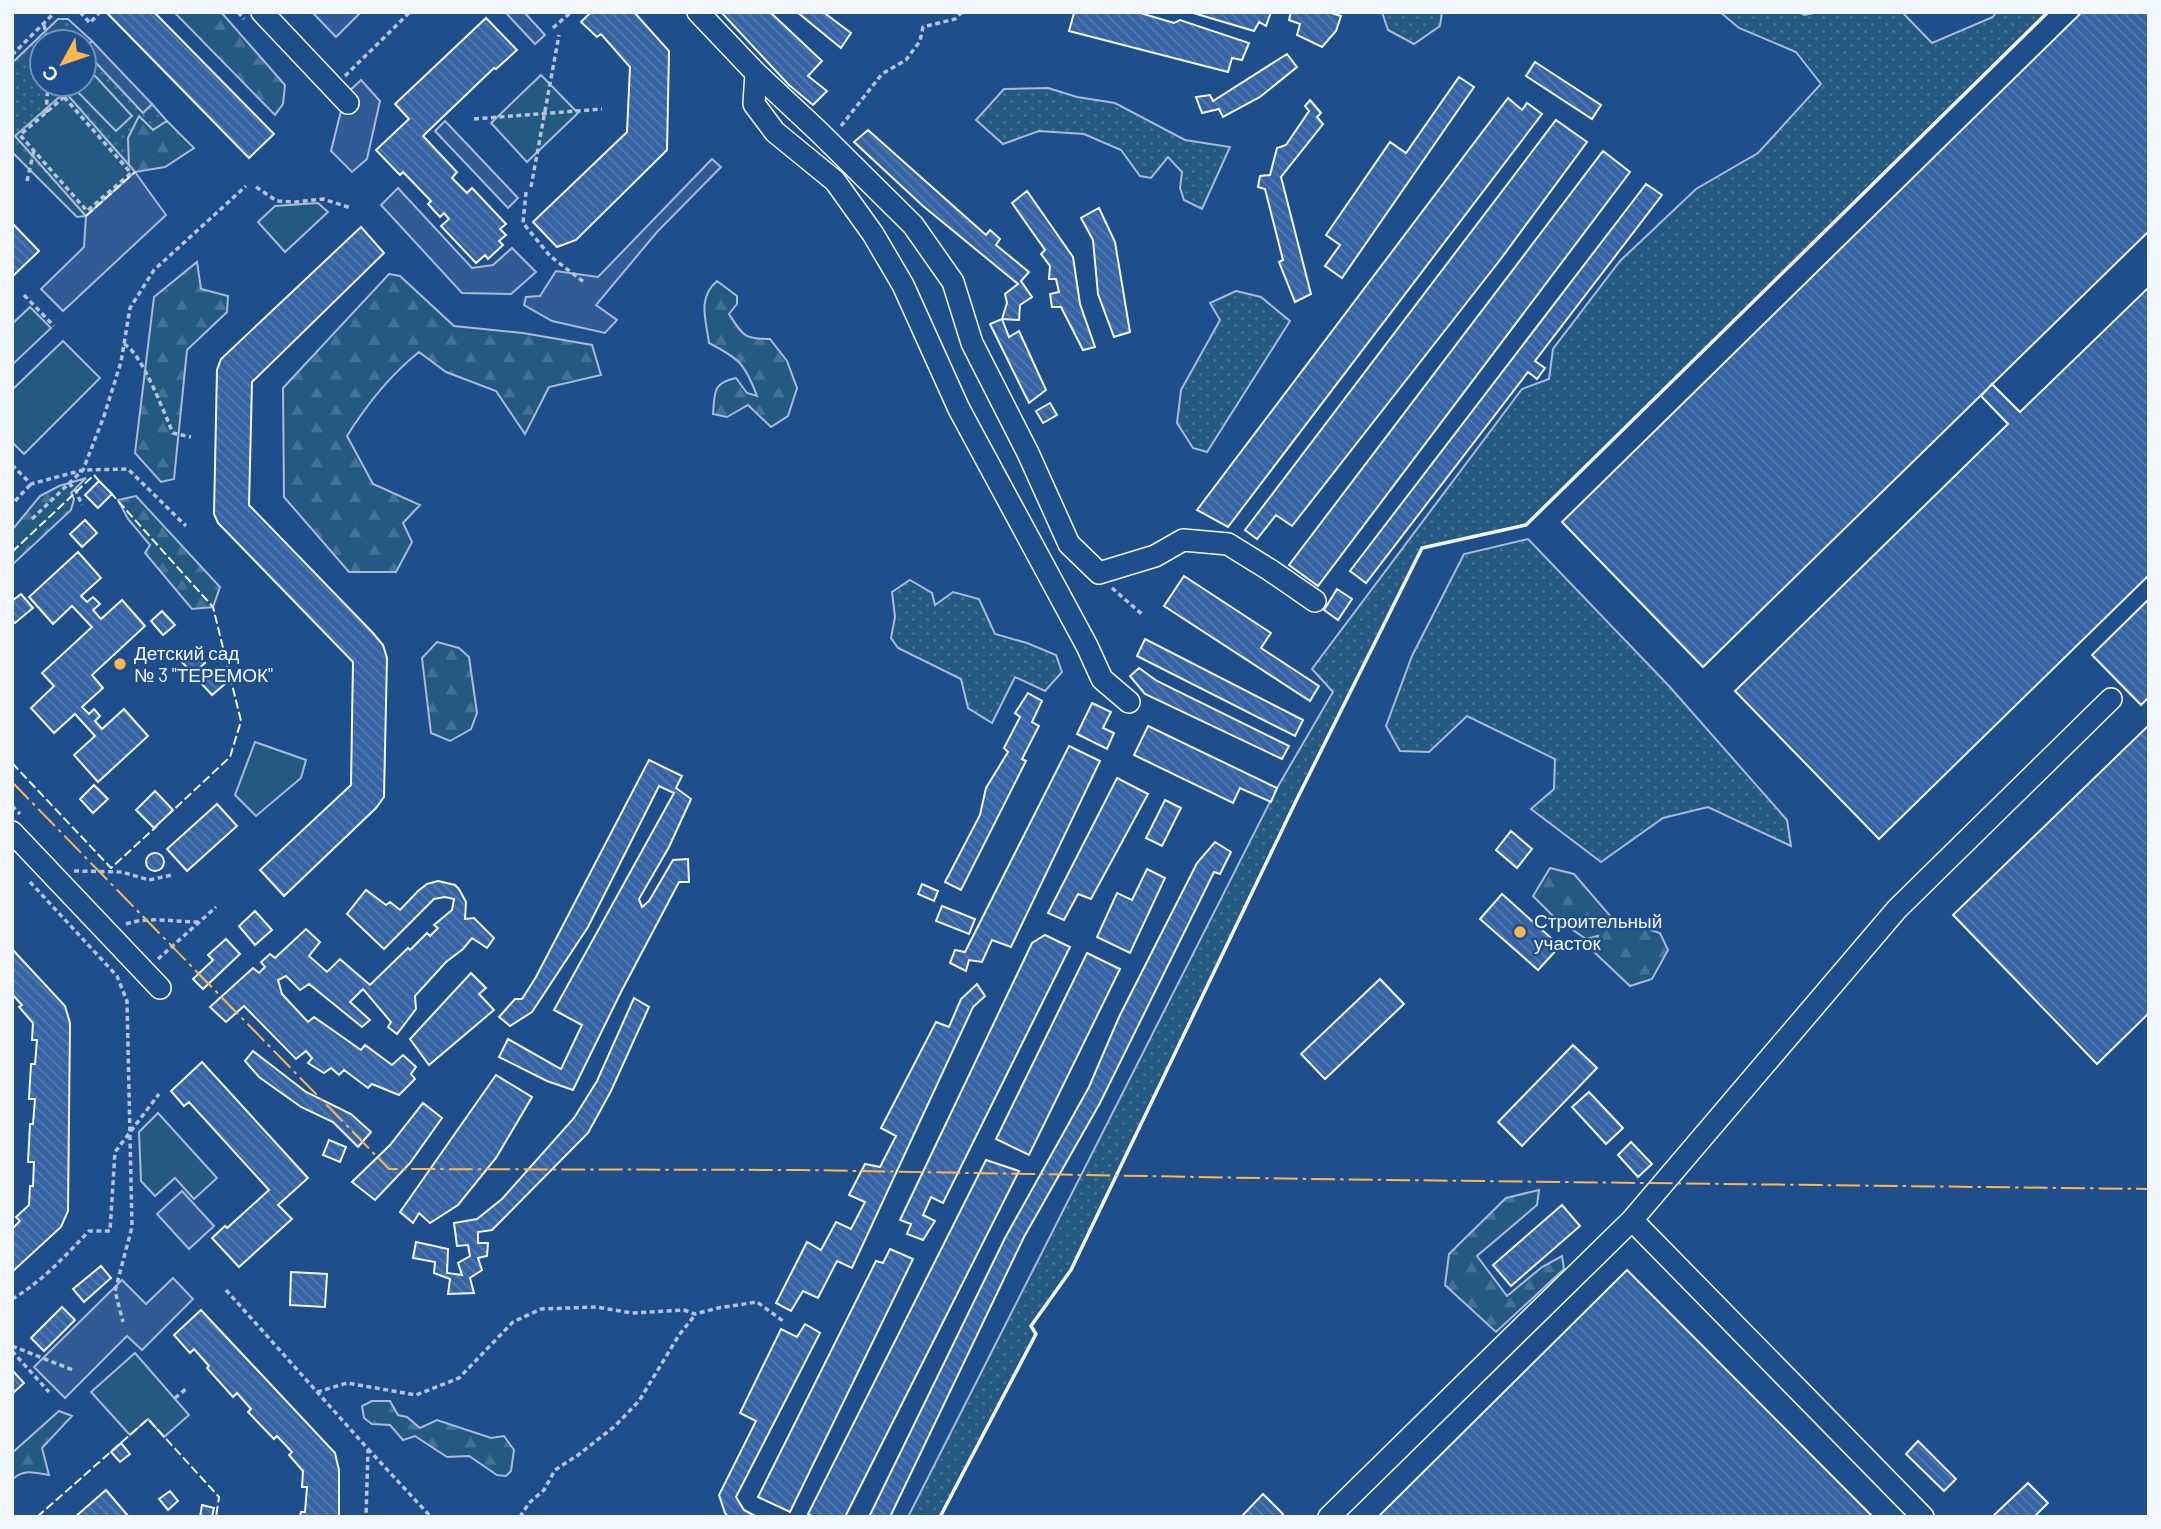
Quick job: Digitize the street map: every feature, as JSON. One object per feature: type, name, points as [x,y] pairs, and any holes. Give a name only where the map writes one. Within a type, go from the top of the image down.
[{"type":"street","points":[[262,12],[341,95]]},
{"type":"street","points":[[698,12],[756,73],[913,225],[953,282],[972,343],[1028,453],[1069,544],[1099,573],[1155,556],[1183,540],[1228,544],[1315,601]]},
{"type":"street","points":[[756,73],[754,103],[775,132],[835,181],[873,234],[903,285],[959,409],[1087,646],[1102,679],[1129,702]]},
{"type":"street","points":[[1329,1517],[1632,1220],[1897,909],[2111,699]]},
{"type":"street","points":[[12,832],[160,988]]},
{"type":"street","points":[[1632,1220],[1923,1517]]},
{"type":"path","points":[[12,55],[55,12]]},
{"type":"path","points":[[80,12],[90,23],[100,12]]},
{"type":"path","points":[[341,95],[410,12]]},
{"type":"path","points":[[553,28],[571,12]]},
{"type":"path","points":[[827,140],[844,123],[882,74],[906,60],[920,41],[923,27],[955,19],[962,12]]},
{"type":"path","points":[[44,24],[45,28]]},
{"type":"path","points":[[531,187],[559,35]]},
{"type":"path","points":[[64,97],[131,173],[87,211],[20,135],[46,113],[64,97]]},
{"type":"path","points":[[46,113],[47,98]]},
{"type":"path","points":[[474,119],[602,109]]},
{"type":"path","points":[[27,181],[34,150]]},
{"type":"path","points":[[32,519],[83,470],[121,362],[130,308],[154,270],[246,186]]},
{"type":"path","points":[[256,187],[277,201],[323,200],[351,208]]},
{"type":"path","points":[[526,192],[523,223],[550,256],[585,283]]},
{"type":"path","points":[[24,295],[54,326]]},
{"type":"path","points":[[124,344],[131,348],[155,391],[173,433],[191,437]]},
{"type":"path","points":[[12,465],[31,484]]},
{"type":"path","points":[[15,501],[31,484],[83,470],[128,469],[186,526]]},
{"type":"path","points":[[69,483],[82,505]]},
{"type":"path","points":[[1099,573],[1144,616]]},
{"type":"path","points":[[72,871],[122,872],[149,880],[172,875]]},
{"type":"path","points":[[30,881],[117,976],[127,1002],[132,1227],[115,1292],[122,1322]]},
{"type":"path","points":[[156,961],[216,907]]},
{"type":"path","points":[[123,925],[150,919],[200,922]]},
{"type":"path","points":[[12,1299],[25,1292],[52,1269],[89,1231],[110,1231],[115,1152],[159,1094]]},
{"type":"path","points":[[226,1290],[431,1517]]},
{"type":"path","points":[[317,1392],[347,1383],[416,1395],[459,1378],[513,1322],[541,1309],[596,1307],[632,1312],[684,1310],[695,1314],[757,1302],[783,1321]]},
{"type":"path","points":[[520,1517],[529,1503],[544,1490],[555,1470],[615,1426],[639,1401],[695,1314]]},
{"type":"path","points":[[12,1349],[73,1370]]},
{"type":"path","points":[[12,1349],[49,1392]]},
{"type":"path","points":[[175,1398],[187,1388]]},
{"type":"path","points":[[366,1517],[368,1448]]},
{"type":"green space","points":[[174,12],[221,12],[285,85],[283,104],[275,115]]},
{"type":"green space","points":[[1382,12],[1442,12],[1440,26],[1414,44],[1388,30]]},
{"type":"green space","points":[[1720,12],[1799,12],[1804,15],[1819,12],[1902,12],[1932,43],[1993,17],[1996,12],[2048,12],[1526,525],[1422,548],[1296,801],[1071,1270],[1031,1325],[1036,1334],[940,1517],[908,1517],[1277,788],[1333,692],[1312,669],[1522,389],[1549,379],[1553,349],[1620,261],[1696,189],[1758,153],[1821,84],[1796,52],[1739,28]]},
{"type":"green space","points":[[58,19],[68,19],[78,28],[49,28]]},
{"type":"green space","points":[[28,48],[28,98],[59,98],[16,136],[86,216],[77,217],[12,152],[12,63]]},
{"type":"green space","points":[[98,65],[143,112],[152,104],[167,121],[153,130],[139,117],[129,153],[129,165],[69,98],[98,98]]},
{"type":"green space","points":[[541,75],[578,113],[527,162],[491,123]]},
{"type":"green space","points":[[98,79],[132,116],[116,131],[84,98],[98,98]]},
{"type":"green space","points":[[1048,88],[1077,97],[1115,103],[1185,140],[1230,147],[1202,209],[1184,200],[1180,188],[1182,172],[1168,157],[1151,178],[1140,176],[1121,150],[1084,134],[1039,131],[1003,144],[976,120],[1004,89]]},
{"type":"green space","points":[[58,98],[70,98],[135,172],[86,216],[15,136]]},
{"type":"green space","points":[[139,116],[153,130],[167,121],[194,148],[165,167],[135,172],[129,165],[128,138]]},
{"type":"green space","points":[[318,203],[328,212],[285,252],[258,222],[275,206]]},
{"type":"green space","points":[[197,262],[201,289],[228,296],[227,312],[187,350],[174,479],[161,482],[135,453],[154,297]]},
{"type":"green space","points":[[389,274],[400,276],[454,326],[523,333],[592,345],[601,375],[549,387],[525,434],[496,391],[446,372],[419,352],[379,391],[347,436],[373,484],[420,505],[403,523],[412,542],[396,572],[349,572],[284,497],[283,388]]},
{"type":"green space","points":[[717,281],[737,296],[737,304],[729,314],[738,327],[749,337],[770,339],[787,361],[797,388],[788,416],[771,427],[748,405],[727,417],[713,414],[716,390],[728,380],[736,378],[747,393],[757,396],[745,369],[728,354],[709,343],[705,302]]},
{"type":"green space","points":[[1236,291],[1261,297],[1290,321],[1207,452],[1193,448],[1177,423],[1181,390],[1220,320],[1210,303]]},
{"type":"green space","points":[[30,307],[51,328],[12,365],[12,324]]},
{"type":"green space","points":[[63,341],[100,378],[24,454],[12,442],[12,390]]},
{"type":"green space","points":[[86,478],[71,493],[74,499],[71,510],[12,565],[12,530],[40,496],[59,486]]},
{"type":"green space","points":[[136,496],[220,587],[213,607],[192,609],[145,553],[150,545],[128,519],[118,500]]},
{"type":"green space","points":[[1528,539],[1669,686],[1787,820],[1791,846],[1708,807],[1663,818],[1601,862],[1531,809],[1554,789],[1555,759],[1467,716],[1429,752],[1400,751],[1386,726],[1412,656],[1464,554]]},
{"type":"green space","points":[[910,580],[932,593],[935,605],[953,592],[979,599],[995,634],[1056,655],[1062,672],[1045,691],[1015,677],[992,723],[968,708],[961,679],[898,648],[891,638],[895,617],[892,592]]},
{"type":"green space","points":[[437,642],[459,648],[469,657],[477,713],[471,729],[450,741],[431,733],[422,658]]},
{"type":"green space","points":[[255,742],[306,760],[301,778],[256,816],[235,795]]},
{"type":"green space","points":[[1550,868],[1574,874],[1611,917],[1660,933],[1668,950],[1652,979],[1630,986],[1593,951],[1598,936],[1586,939],[1554,917],[1533,896]]},
{"type":"green space","points":[[158,1113],[217,1178],[194,1199],[175,1178],[155,1196],[141,1181],[139,1132]]},
{"type":"green space","points":[[1539,1190],[1537,1205],[1477,1256],[1507,1296],[1542,1267],[1562,1256],[1564,1269],[1496,1332],[1445,1285],[1449,1254],[1506,1198]]},
{"type":"green space","points":[[135,1353],[189,1415],[164,1437],[148,1419],[130,1435],[91,1392]]},
{"type":"green space","points":[[372,1401],[390,1401],[398,1415],[407,1417],[420,1428],[437,1420],[491,1438],[504,1436],[514,1450],[511,1471],[506,1476],[497,1475],[469,1456],[447,1457],[415,1436],[403,1440],[390,1425],[372,1424],[364,1418],[362,1406]]},
{"type":"green space","points":[[59,1411],[72,1416],[42,1448],[49,1475],[25,1473],[12,1480],[12,1453]]},
{"type":"shaded area","points":[[312,12],[361,12],[336,37]]},
{"type":"shaded area","points":[[505,12],[524,12],[545,35],[535,44]]},
{"type":"shaded area","points":[[98,47],[152,104],[143,113],[98,65]]},
{"type":"shaded area","points":[[361,80],[380,101],[367,159],[352,172],[331,151],[345,95]]},
{"type":"shaded area","points":[[445,121],[518,198],[508,208],[435,131]]},
{"type":"shaded area","points":[[712,159],[721,167],[657,232],[596,305],[617,320],[605,333],[552,321],[524,305],[526,297],[540,296],[556,271],[598,277]]},
{"type":"shaded area","points":[[135,172],[166,215],[63,311],[41,289],[84,247],[86,216]]},
{"type":"shaded area","points":[[398,188],[472,268],[493,265],[512,248],[536,272],[511,294],[462,293],[381,205]]},
{"type":"shaded area","points":[[182,1191],[214,1226],[189,1249],[157,1214]]},
{"type":"shaded area","points":[[173,1278],[193,1299],[142,1350],[127,1336],[65,1398],[34,1367],[122,1280],[146,1304]]},
{"type":"building","points":[[106,12],[154,12],[274,134],[249,158]]},
{"type":"building","points":[[591,12],[634,12],[669,51],[667,150],[576,240],[557,247],[533,222],[627,132],[630,67],[601,34],[597,37],[581,22]]},
{"type":"building","points":[[721,12],[770,12],[822,61],[808,76],[827,91],[813,105],[789,85]]},
{"type":"building","points":[[797,12],[823,12],[851,33],[841,48]]},
{"type":"building","points":[[1072,12],[1137,12],[1174,23],[1180,20],[1249,43],[1242,60],[1232,58],[1228,72],[1069,31],[1074,13]]},
{"type":"building","points":[[1190,12],[1271,12],[1266,26],[1259,22],[1254,31]]},
{"type":"building","points":[[1291,12],[1328,12],[1341,16],[1336,31],[1322,47],[1297,35],[1300,24],[1289,20]]},
{"type":"building","points":[[2082,12],[2149,12],[2149,231],[1703,667],[1562,522]]},
{"type":"building","points":[[486,18],[517,50],[494,68],[423,136],[457,172],[452,178],[467,193],[472,188],[506,224],[500,229],[506,235],[499,241],[503,245],[488,259],[485,255],[476,263],[441,226],[449,219],[444,213],[440,217],[428,204],[431,201],[403,172],[400,175],[376,150],[409,119],[395,104]]},
{"type":"building","points":[[1287,54],[1297,67],[1260,97],[1223,117],[1219,109],[1202,113],[1196,97],[1210,95],[1213,101]]},
{"type":"building","points":[[1535,62],[1601,105],[1592,119],[1526,76]]},
{"type":"building","points":[[1459,77],[1474,87],[1342,278],[1325,266],[1340,245],[1326,235],[1390,142],[1406,153]]},
{"type":"building","points":[[1508,98],[1522,110],[1527,103],[1542,114],[1228,527],[1197,510]]},
{"type":"building","points":[[1310,100],[1321,113],[1317,117],[1323,124],[1281,177],[1311,294],[1295,302],[1279,262],[1283,260],[1265,189],[1258,187],[1260,176],[1270,175],[1277,148],[1286,145],[1309,111],[1305,106]]},
{"type":"building","points":[[1556,120],[1587,142],[1500,260],[1292,526],[1276,515],[1257,539],[1245,530]]},
{"type":"building","points":[[868,130],[986,235],[990,230],[1000,239],[996,245],[1029,272],[1021,281],[1032,297],[1020,305],[1019,320],[1002,319],[1007,303],[1005,294],[1018,284],[923,206],[854,142]]},
{"type":"building","points":[[1603,151],[1630,172],[1318,586],[1289,565]]},
{"type":"building","points":[[1646,184],[1662,195],[1535,361],[1545,368],[1537,379],[1528,372],[1366,583],[1350,571]]},
{"type":"building","points":[[1027,191],[1073,257],[1080,304],[1095,347],[1083,350],[1061,307],[1052,307],[1050,294],[1059,292],[1056,279],[1049,279],[1050,266],[1041,254],[1045,250],[1012,203]]},
{"type":"building","points":[[1099,208],[1115,242],[1130,332],[1114,337],[1098,294],[1093,240],[1081,218]]},
{"type":"building","points":[[12,223],[39,251],[12,277]]},
{"type":"building","points":[[361,227],[384,253],[252,382],[249,505],[373,633],[383,645],[387,658],[384,797],[376,808],[284,896],[260,870],[351,785],[353,662],[218,523],[214,514],[217,370],[221,359]]},
{"type":"building","points":[[2149,287],[2149,575],[1879,839],[1735,691],[2008,424],[1981,396],[1992,384],[2020,412]]},
{"type":"building","points":[[1002,319],[1009,337],[1019,331],[1046,390],[1029,403],[990,324]]},
{"type":"building","points":[[1050,403],[1057,415],[1043,423],[1036,411]]},
{"type":"building","points":[[99,481],[112,494],[98,508],[85,495]]},
{"type":"building","points":[[85,520],[97,533],[82,547],[70,534]]},
{"type":"building","points":[[78,552],[101,578],[81,596],[87,602],[93,597],[100,604],[93,610],[101,619],[122,600],[145,626],[92,675],[103,688],[82,707],[89,714],[94,709],[100,716],[95,721],[102,729],[124,709],[148,736],[98,782],[74,755],[95,736],[75,714],[54,733],[31,708],[54,686],[42,673],[92,627],[72,606],[53,624],[29,597]]},
{"type":"building","points":[[1184,576],[1271,633],[1261,648],[1319,686],[1310,701],[1164,606]]},
{"type":"building","points":[[1337,589],[1352,599],[1338,620],[1324,610]]},
{"type":"building","points":[[21,594],[33,608],[15,623],[12,620],[12,601]]},
{"type":"building","points":[[2149,599],[2149,697],[2141,705],[2092,655]]},
{"type":"building","points":[[162,611],[175,625],[163,635],[151,621]]},
{"type":"building","points":[[1145,639],[1303,720],[1295,736],[1137,656]]},
{"type":"building","points":[[193,649],[205,663],[193,674],[180,660]]},
{"type":"building","points":[[1139,668],[1157,681],[1289,746],[1282,759],[1145,694],[1130,676]]},
{"type":"building","points":[[214,672],[225,684],[212,695],[201,683]]},
{"type":"building","points":[[1028,693],[1042,701],[1032,722],[1039,726],[1022,759],[1026,761],[961,890],[945,882],[980,815],[986,788],[1008,752],[1004,748],[1020,717],[1015,713]]},
{"type":"building","points":[[1092,703],[1111,712],[1103,728],[1114,733],[1107,749],[1077,734]]},
{"type":"building","points":[[2149,725],[2149,1013],[2097,1064],[1953,915]]},
{"type":"building","points":[[1148,726],[1277,788],[1271,802],[1240,788],[1233,803],[1134,755]]},
{"type":"building","points":[[1069,746],[1100,761],[1011,947],[992,940],[982,962],[969,960],[966,971],[950,963],[955,950],[965,952]]},
{"type":"building","points":[[649,760],[682,776],[676,788],[691,799],[669,847],[639,899],[642,907],[649,901],[673,860],[688,859],[689,882],[679,882],[573,1090],[547,1081],[499,1057],[508,1039],[561,1069],[582,1025],[554,1010],[674,793],[659,786],[588,927],[532,1012],[510,1026],[499,1017],[515,999],[522,999],[536,977]]},
{"type":"building","points":[[1117,778],[1148,794],[1091,899],[1078,894],[1064,920],[1048,913]]},
{"type":"building","points":[[94,785],[108,799],[93,813],[80,799]]},
{"type":"building","points":[[155,791],[173,810],[154,828],[136,810]]},
{"type":"building","points":[[1165,800],[1181,808],[1162,846],[1146,838]]},
{"type":"building","points":[[217,804],[237,826],[187,871],[167,849]]},
{"type":"building","points":[[1511,831],[1532,849],[1517,868],[1496,850]]},
{"type":"building","points":[[1215,842],[1231,852],[1220,874],[1214,872],[1100,1103],[1024,1237],[890,1517],[869,1517],[1005,1238],[1089,1087],[1119,1017],[1197,863]]},
{"type":"building","points":[[155,853],[161,856],[164,862],[161,868],[155,871],[149,868],[146,862],[149,856]]},
{"type":"building","points":[[1147,869],[1165,878],[1130,953],[1097,937],[1117,893],[1132,900]]},
{"type":"building","points":[[438,881],[455,885],[459,889],[466,902],[465,919],[474,918],[494,938],[487,948],[472,938],[446,962],[415,996],[416,1009],[397,1034],[388,1027],[391,1022],[363,989],[350,1002],[370,1020],[362,1027],[309,984],[300,990],[286,976],[278,980],[282,994],[308,1022],[314,1017],[361,1050],[365,1045],[392,1065],[403,1055],[416,1067],[411,1074],[415,1079],[399,1095],[372,1084],[368,1088],[344,1070],[339,1075],[331,1068],[324,1073],[308,1063],[312,1058],[306,1051],[296,1059],[244,1006],[226,1022],[210,1007],[253,968],[259,973],[265,967],[261,962],[270,954],[275,958],[306,929],[320,942],[309,956],[327,972],[340,959],[370,985],[408,948],[410,950],[427,933],[430,936],[438,928],[434,925],[452,910],[454,899],[434,899],[384,949],[347,914],[366,890],[386,905],[390,902],[400,910],[427,884]]},
{"type":"building","points":[[922,884],[938,891],[934,901],[918,894]]},
{"type":"building","name":"Строительный участок","points":[[1502,894],[1560,946],[1538,970],[1480,919]]},
{"type":"building","points":[[942,906],[975,919],[969,934],[936,921]]},
{"type":"building","points":[[255,911],[272,930],[255,945],[239,926]]},
{"type":"building","points":[[1045,935],[1070,947],[943,1203],[931,1197],[923,1215],[935,1221],[923,1240],[907,1234],[911,1224],[900,1220],[1032,943]]},
{"type":"building","points":[[226,939],[240,954],[203,989],[193,979],[213,960],[208,955]]},
{"type":"building","points":[[12,949],[65,1006],[70,1023],[68,1211],[61,1227],[12,1272],[12,1229],[20,1221],[16,1217],[29,1205],[30,1186],[33,1186],[34,1162],[28,1162],[30,1124],[33,1124],[35,1099],[29,1099],[31,1064],[35,1064],[37,1040],[32,1040],[33,1023],[12,994]]},
{"type":"building","points":[[1087,953],[1120,969],[1029,1155],[996,1139]]},
{"type":"building","points":[[471,973],[486,988],[479,994],[494,1010],[429,1065],[410,1039]]},
{"type":"building","points":[[1380,979],[1404,1004],[1325,1079],[1301,1054]]},
{"type":"building","points":[[977,984],[985,996],[973,1007],[852,1268],[837,1261],[818,1298],[803,1291],[791,1311],[776,1303],[807,1242],[821,1250],[836,1222],[851,1229],[865,1202],[849,1195],[865,1164],[880,1167],[896,1136],[881,1128],[936,1022],[949,1027],[961,999]]},
{"type":"building","points":[[634,998],[649,1007],[611,1091],[588,1133],[492,1230],[478,1232],[478,1243],[488,1243],[487,1256],[478,1258],[482,1270],[470,1278],[474,1293],[448,1294],[450,1279],[434,1273],[435,1262],[413,1258],[416,1242],[448,1249],[447,1273],[462,1275],[458,1263],[470,1256],[468,1245],[457,1246],[454,1223],[477,1219],[502,1199],[574,1118],[597,1081]]},
{"type":"building","points":[[1573,1045],[1597,1068],[1522,1146],[1498,1122]]},
{"type":"building","points":[[253,1051],[306,1092],[351,1114],[371,1132],[358,1147],[333,1122],[301,1107],[259,1077],[245,1061]]},
{"type":"building","points":[[202,1062],[308,1178],[278,1205],[292,1219],[239,1267],[212,1238],[269,1190],[189,1102],[184,1106],[171,1091]]},
{"type":"building","points":[[496,1075],[532,1097],[496,1158],[458,1205],[430,1223],[419,1213],[413,1223],[400,1212]]},
{"type":"building","points":[[1589,1092],[1623,1128],[1606,1144],[1572,1107]]},
{"type":"building","points":[[423,1103],[442,1118],[410,1163],[375,1200],[352,1182],[390,1145]]},
{"type":"building","points":[[329,1140],[346,1147],[340,1162],[323,1155]]},
{"type":"building","points":[[1631,1142],[1652,1164],[1638,1177],[1618,1155]]},
{"type":"building","points":[[986,1160],[1019,1171],[845,1517],[813,1517],[808,1514]]},
{"type":"building","points":[[1562,1205],[1580,1226],[1511,1286],[1493,1265]]},
{"type":"building","points":[[890,1249],[913,1259],[790,1512],[758,1497],[876,1261],[883,1263]]},
{"type":"building","points":[[101,1266],[111,1278],[84,1302],[73,1289]]},
{"type":"building","points":[[1627,1270],[1873,1517],[1378,1517]]},
{"type":"building","points":[[291,1272],[327,1274],[325,1307],[290,1305]]},
{"type":"building","points":[[62,1307],[75,1320],[44,1351],[31,1338]]},
{"type":"building","points":[[201,1310],[335,1453],[339,1470],[339,1517],[300,1517],[301,1512],[305,1512],[307,1487],[302,1487],[303,1471],[289,1455],[292,1452],[277,1436],[274,1439],[248,1412],[251,1409],[237,1393],[233,1397],[194,1349],[190,1353],[174,1335]]},
{"type":"building","points":[[805,1324],[820,1333],[736,1497],[744,1510],[757,1517],[728,1517],[719,1495],[756,1421],[740,1413],[781,1329],[797,1337]]},
{"type":"building","points":[[12,1370],[24,1383],[12,1394]]},
{"type":"building","points":[[1918,1441],[1956,1479],[1944,1491],[1906,1454]]},
{"type":"building","points":[[121,1443],[130,1454],[120,1462],[111,1452]]},
{"type":"building","points":[[2028,1483],[2048,1503],[2034,1517],[1992,1517]]},
{"type":"building","points":[[106,1490],[129,1517],[75,1517]]},
{"type":"building","points":[[170,1491],[178,1501],[168,1510],[159,1499]]},
{"type":"building","points":[[1263,1494],[1283,1514],[1280,1517],[1241,1517]]},
{"type":"building","points":[[202,1505],[214,1508],[212,1517],[200,1517]]},
{"type":"fence","points":[[86,216],[135,172]]},
{"type":"fence","points":[[12,552],[94,475],[100,482]]},
{"type":"fence","points":[[110,492],[213,607],[241,721],[230,757],[169,814]]},
{"type":"fence","points":[[12,763],[111,868],[157,826]]},
{"type":"fence","points":[[37,1517],[148,1419],[219,1497],[216,1517]]},
{"type":"wall","points":[[940,1517],[1036,1334],[1031,1326],[1071,1270],[1296,801],[1422,548],[1526,525],[2048,12]]},
{"type":"power","points":[[12,782],[389,1169],[803,1170],[2149,1189]]},
{"type":"place","name":"Детский сад № 3 \"ТЕРЕМОК\"","points":[[120,664]]},
{"type":"place","name":"Строительный участок","points":[[1520,932]]}]
